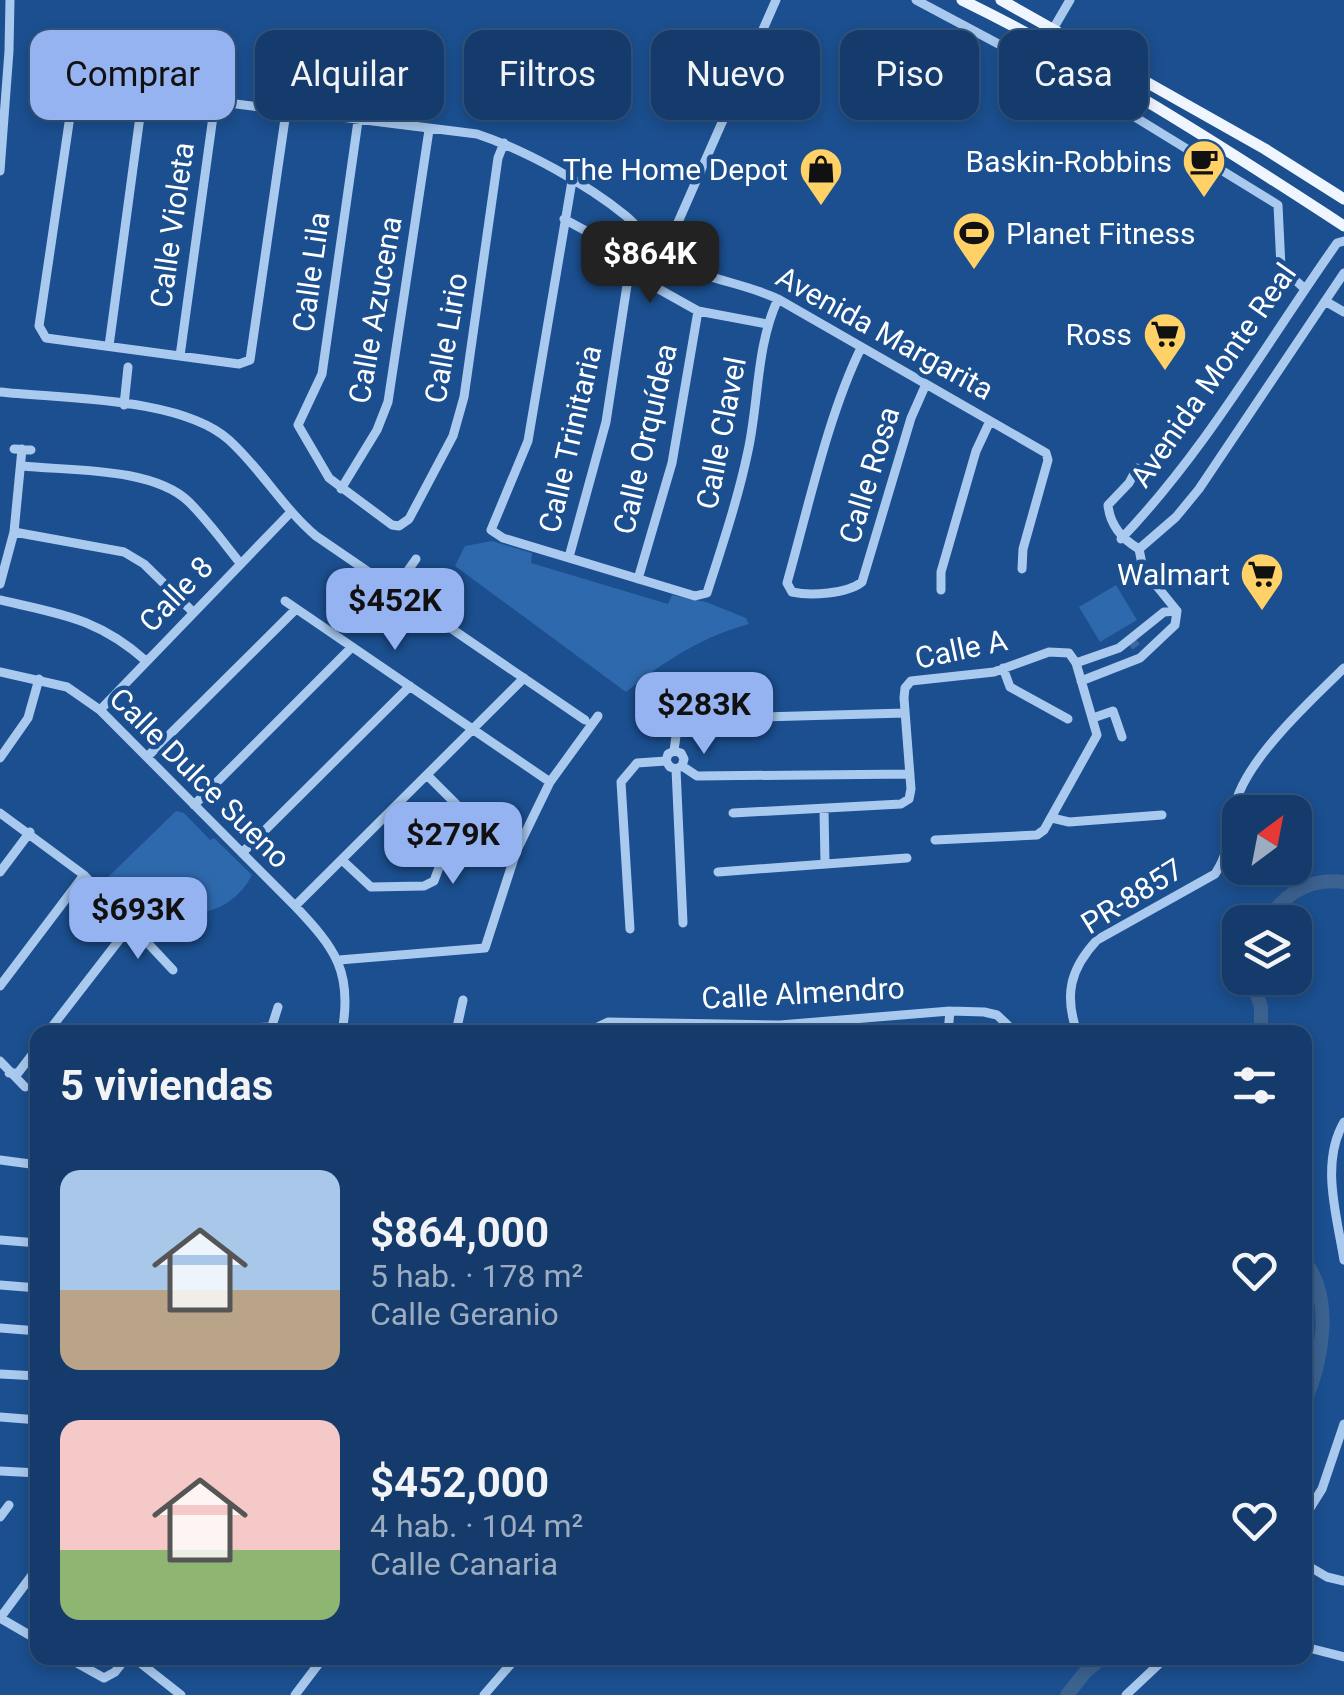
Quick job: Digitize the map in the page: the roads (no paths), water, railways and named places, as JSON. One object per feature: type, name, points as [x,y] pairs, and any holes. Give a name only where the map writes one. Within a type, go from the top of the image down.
[{"type":"main road","points":[[962,0],[1149,103],[1344,226]]},
{"type":"main road","points":[[1001,0],[1344,196]]},
{"type":"street","points":[[664,254],[776,0]]},
{"type":"street","points":[[916,0],[1130,114],[1278,205],[1282,266],[1305,289]]},
{"type":"street","points":[[1054,29],[1070,0]]},
{"type":"street","points":[[0,171],[7,5]]},
{"type":"street","name":"Avenida Margarita","points":[[69,120],[39,326],[46,338],[108,346]]},
{"type":"street","points":[[139,120],[108,346],[238,364],[250,360],[285,120]]},
{"type":"street","name":"Calle Violeta","points":[[180,356],[213,120]]},
{"type":"street","name":"Avenida Margarita","points":[[358,120],[477,134],[504,143],[625,215],[664,254],[696,273],[755,288],[1046,453],[1048,460],[1023,549],[1022,568]]},
{"type":"street","name":"Calle Lila","points":[[341,488],[329,478],[298,426],[322,374],[358,120]]},
{"type":"street","name":"Calle Azucena","points":[[341,488],[377,430],[388,402],[429,130]]},
{"type":"street","name":"Calle Lirio","points":[[341,488],[399,526],[409,518],[453,436],[464,397],[498,158],[504,143]]},
{"type":"street","points":[[572,182],[528,441],[491,530],[503,538],[638,578]]},
{"type":"street","points":[[564,219],[597,237],[632,274],[698,310],[766,324]]},
{"type":"street","name":"Avenida Monte Real","points":[[1122,539],[1185,466],[1305,289],[1338,243],[1344,241]]},
{"type":"street","name":"Avenida Monte Real","points":[[1139,549],[1176,517],[1199,489],[1344,273]]},
{"type":"street","name":"Calle Trinitaria","points":[[570,557],[606,422],[627,285],[632,274]]},
{"type":"street","name":"Calle Clavel","points":[[638,578],[695,596],[707,593],[749,448],[766,324],[778,300]]},
{"type":"street","points":[[1324,302],[1344,312]]},
{"type":"street","name":"Calle Orquídea","points":[[638,578],[672,463],[698,310]]},
{"type":"street","name":"Calle Rosa","points":[[862,348],[848,374],[798,542],[787,583],[792,592],[854,588],[862,582],[911,418],[926,384]]},
{"type":"street","points":[[124,405],[128,366]]},
{"type":"street","points":[[0,392],[166,409],[206,423],[230,441],[290,513],[316,536],[584,720]]},
{"type":"street","points":[[941,590],[940,572],[976,451],[990,421]]},
{"type":"street","points":[[0,584],[14,532],[22,449]]},
{"type":"street","points":[[22,466],[142,478],[166,486],[188,500],[240,563]]},
{"type":"street","points":[[1081,680],[1140,658],[1176,625],[1178,611],[1143,569],[1139,549],[1122,539],[1108,505],[1138,468]]},
{"type":"street","name":"Calle 8","points":[[100,710],[290,513]]},
{"type":"street","points":[[14,532],[124,552],[144,564],[193,612]]},
{"type":"street","points":[[394,590],[416,559]]},
{"type":"street","points":[[0,600],[90,622],[122,640],[146,661]]},
{"type":"street","points":[[285,602],[550,782]]},
{"type":"street","points":[[147,757],[296,609]]},
{"type":"street","points":[[935,840],[1038,835],[1052,818],[1097,735],[1076,663],[1133,641],[1164,612],[1178,611]]},
{"type":"street","points":[[194,805],[352,648]]},
{"type":"street","name":"Calle A","points":[[910,774],[904,688],[910,681],[1003,668],[1060,650],[1076,663]]},
{"type":"street","points":[[1003,668],[1010,687],[1068,719]]},
{"type":"street","name":"PR-8857","points":[[1074,1025],[1068,1008],[1072,980],[1086,952],[1097,940],[1216,874],[1228,856],[1231,812],[1241,787],[1290,721],[1344,668]]},
{"type":"street","name":"Calle Dulce Sueno","points":[[0,672],[67,688],[100,710],[295,906],[325,938],[339,960]]},
{"type":"street","points":[[295,906],[524,678]]},
{"type":"street","points":[[0,758],[28,718],[39,679]]},
{"type":"street","points":[[242,853],[410,686]]},
{"type":"street","points":[[1093,718],[1112,711],[1122,738]]},
{"type":"street","points":[[674,751],[677,728],[688,719],[906,713]]},
{"type":"street","points":[[343,1025],[348,1003],[339,960],[485,948],[516,852],[550,782],[598,716]]},
{"type":"street","points":[[674,751],[666,761],[670,767],[697,776],[910,774],[912,790],[902,804],[733,814]]},
{"type":"street","points":[[674,751],[683,756],[679,767],[683,923]]},
{"type":"street","points":[[630,929],[621,782],[633,765],[666,761]]},
{"type":"street","points":[[342,860],[371,887],[424,886],[434,881],[459,813],[456,804],[427,776]]},
{"type":"street","points":[[824,808],[826,864]]},
{"type":"street","points":[[0,813],[84,875],[173,970]]},
{"type":"street","points":[[1052,818],[1069,822],[1162,815]]},
{"type":"street","points":[[0,872],[30,832]]},
{"type":"street","points":[[718,872],[907,858]]},
{"type":"street","points":[[0,986],[84,875]]},
{"type":"street","points":[[53,1025],[130,926]]},
{"type":"street","points":[[458,1025],[463,1000]]},
{"type":"street","points":[[272,1025],[278,1006]]},
{"type":"street","points":[[949,1025],[950,1011]]},
{"type":"street","name":"Calle Almendro","points":[[810,1025],[950,1011],[997,1015],[1008,1025]]},
{"type":"street","points":[[876,1025],[877,1016]]},
{"type":"street","name":"Calle Almendro","points":[[602,1025],[682,1025]]},
{"type":"street","points":[[9,1072],[18,1072],[30,1057]]},
{"type":"street","points":[[0,1061],[25,1086]]},
{"type":"street","points":[[1344,1122],[1337,1133],[1330,1180],[1344,1260]]},
{"type":"street","points":[[0,1160],[30,1164]]},
{"type":"street","points":[[0,1240],[30,1242]]},
{"type":"street","points":[[0,1286],[30,1288]]},
{"type":"street","points":[[0,1328],[30,1330]]},
{"type":"street","points":[[0,1374],[30,1376]]},
{"type":"street","points":[[0,1417],[30,1419]]},
{"type":"street","points":[[1312,1504],[1344,1429]]},
{"type":"street","points":[[0,1471],[30,1473]]},
{"type":"street","points":[[0,1517],[9,1505]]},
{"type":"street","points":[[1312,1568],[1344,1581]]},
{"type":"street","points":[[30,1578],[0,1618],[30,1635]]},
{"type":"street","points":[[1312,1650],[1344,1657]]},
{"type":"street","points":[[81,1665],[104,1678],[120,1665]]},
{"type":"street","points":[[143,1665],[181,1694]]},
{"type":"street","points":[[295,1695],[318,1665]]},
{"type":"street","points":[[484,1695],[510,1665]]},
{"type":"street","points":[[1126,1695],[1157,1665]]},
{"type":"waterway","points":[[1280,905],[1309,885],[1344,882]]},
{"type":"waterway","points":[[1257,995],[1261,1025]]},
{"type":"waterway","points":[[1312,1274],[1322,1312],[1320,1349],[1312,1380]]},
{"type":"waterway","points":[[1067,1695],[1093,1665]]},
{"type":"tunnel","points":[[1130,646],[1139,639]]},
{"type":"place","name":"Baskin-Robbins","points":[[1204,199]]},
{"type":"place","name":"The Home Depot","points":[[821,207]]},
{"type":"place","name":"Planet Fitness","points":[[974,271]]},
{"type":"place","name":"Ross","points":[[1165,372]]},
{"type":"place","name":"Walmart","points":[[1262,612]]}]
